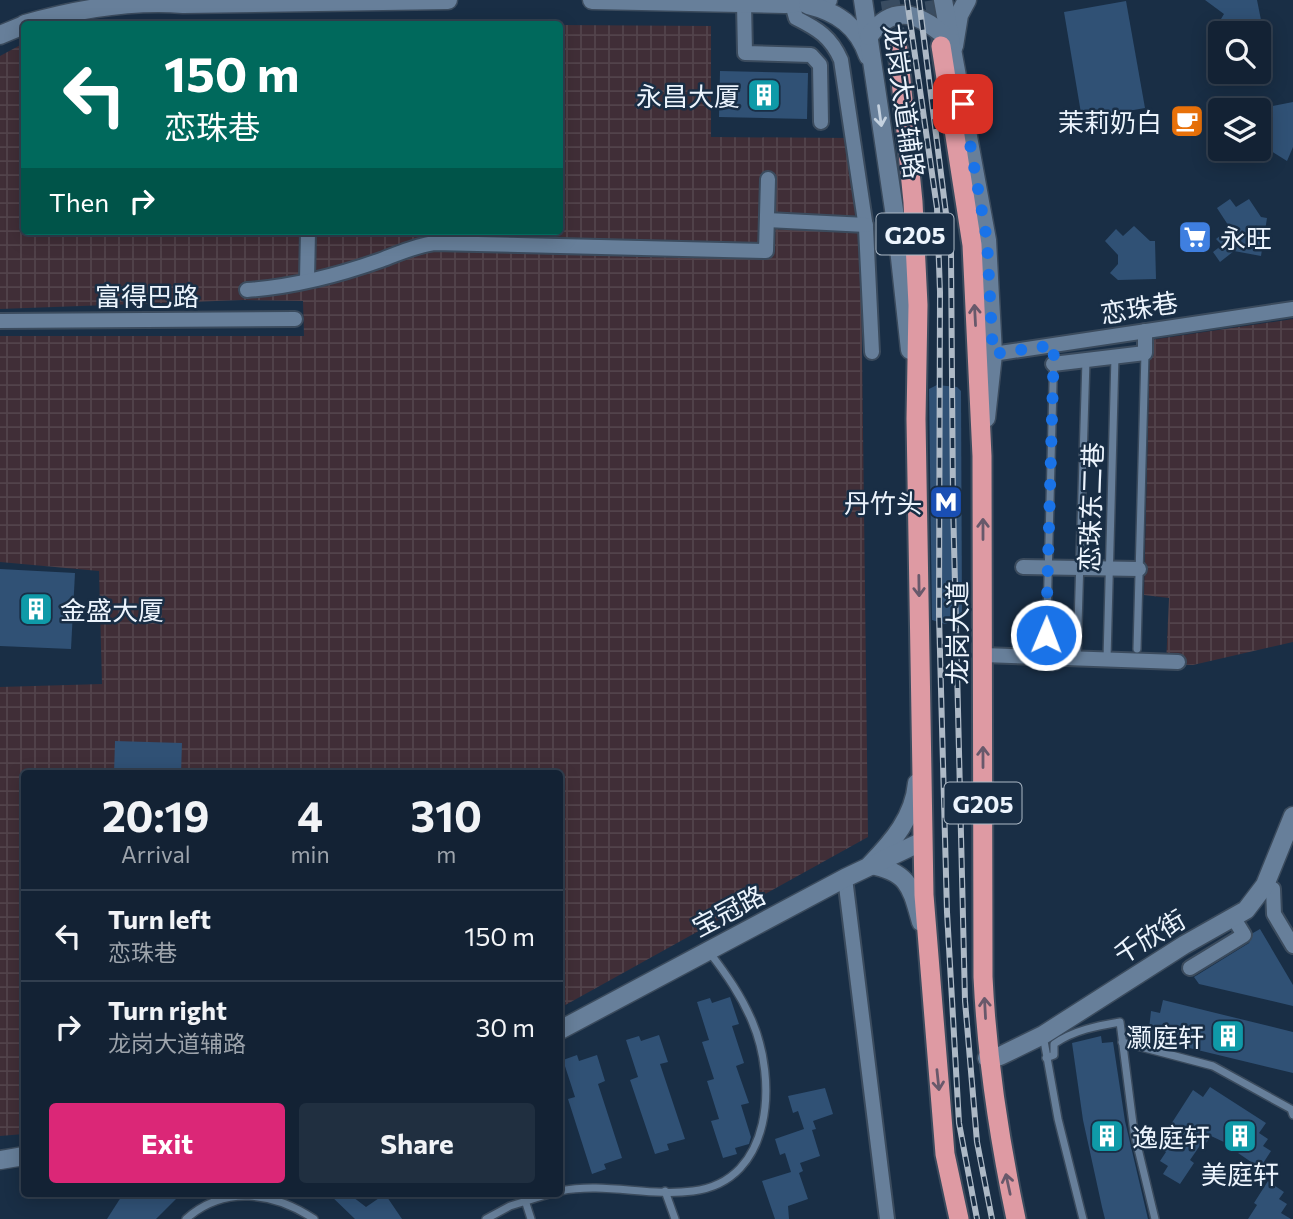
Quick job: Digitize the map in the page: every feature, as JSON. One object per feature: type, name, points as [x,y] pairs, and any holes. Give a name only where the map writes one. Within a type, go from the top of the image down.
[{"type":"highway","name":"龙岗大道","points":[[949,47],[972,245],[982,456],[983,977],[987,1058],[1001,1149],[1016,1219]]},
{"type":"highway","name":"龙岗大道","points":[[898,50],[914,202],[918,305],[916,419],[927,945],[945,1154],[959,1219]]},
{"type":"street","points":[[42,21],[121,3],[155,1],[183,5],[448,0]]},
{"type":"street","points":[[592,0],[744,3],[828,0]]},
{"type":"street","name":"龙岗大道辅路","points":[[863,0],[897,230],[916,419]]},
{"type":"street","name":"龙岗大道辅路","points":[[943,0],[949,47],[987,240],[993,354],[982,456]]},
{"type":"street","points":[[869,36],[879,20],[888,13],[901,12],[923,19],[949,47],[959,15],[967,0]]},
{"type":"street","points":[[744,3],[745,53],[811,55],[820,65],[821,122]]},
{"type":"street","points":[[796,3],[827,10],[847,22],[865,47],[874,71]]},
{"type":"street","points":[[796,3],[796,18],[823,32],[835,46],[841,60],[866,225],[872,352]]},
{"type":"street","points":[[0,35],[21,27]]},
{"type":"street","points":[[247,290],[279,288],[381,260],[417,238],[766,251],[768,179]]},
{"type":"street","points":[[767,220],[866,225]]},
{"type":"street","points":[[307,280],[308,235]]},
{"type":"street","name":"恋珠巷","points":[[993,354],[1293,309]]},
{"type":"street","name":"富得巴路","points":[[0,321],[295,319]]},
{"type":"street","points":[[1053,364],[1145,353],[1145,331]]},
{"type":"street","points":[[1023,567],[1139,569]]},
{"type":"street","points":[[983,655],[1178,662]]},
{"type":"street","points":[[870,865],[892,842],[909,817],[916,797],[921,748]]},
{"type":"street","name":"千欣街","points":[[987,1058],[1000,1056],[1043,1035],[1246,910],[1265,885],[1293,816]]},
{"type":"street","name":"宝冠路","points":[[563,1028],[845,878],[923,841]]},
{"type":"street","points":[[870,865],[890,868],[911,888],[927,945]]},
{"type":"street","points":[[845,878],[887,1219]]},
{"type":"street","points":[[1265,885],[1273,889],[1274,914],[1293,946]]},
{"type":"street","points":[[1190,968],[1244,935],[1233,917]]},
{"type":"street","points":[[0,1160],[21,1156]]},
{"type":"lane","points":[[1046,657],[1054,345]]},
{"type":"lane","points":[[1136,649],[1145,353]]},
{"type":"lane","name":"恋珠东二巷","points":[[1107,660],[1115,356]]},
{"type":"lane","points":[[1077,659],[1086,360]]},
{"type":"lane","points":[[563,1191],[609,1186],[694,1191],[722,1181],[746,1162],[761,1136],[767,1107],[764,1064],[753,1023],[734,984],[708,950]]},
{"type":"lane","points":[[1046,1058],[1054,1055],[1054,1044],[1061,1039],[1091,1027],[1120,1022],[1134,1132],[1155,1219]]},
{"type":"lane","points":[[1043,1035],[1083,1219]]},
{"type":"lane","points":[[1122,1042],[1213,1066],[1291,1109],[1293,1115]]},
{"type":"lane","points":[[665,1191],[675,1219]]},
{"type":"lane","points":[[186,1219],[215,1197]]},
{"type":"lane","points":[[263,1197],[278,1200],[314,1219]]},
{"type":"lane","points":[[486,1219],[524,1197],[531,1219]]},
{"type":"shaded area","points":[[563,25],[711,26],[711,137],[850,138],[861,265],[868,837],[563,1006],[563,770],[21,770],[21,1134],[0,1136],[0,687],[102,684],[99,571],[0,562],[0,336],[304,336],[303,301],[243,300],[0,309],[0,56],[21,45],[21,235],[563,235]]},
{"type":"shaded area","points":[[1293,319],[1293,642],[1193,665],[1166,664],[1169,598],[1144,595],[1150,340]]},
{"type":"building","points":[[1205,0],[1257,0],[1261,21],[1220,21],[1224,14]]},
{"type":"building","points":[[1126,1],[1145,108],[1082,119],[1064,12]]},
{"type":"building","name":"永昌大厦","points":[[720,71],[808,73],[807,119],[719,117]]},
{"type":"building","points":[[1293,102],[1293,147],[1287,161],[1271,151],[1271,106]]},
{"type":"building","points":[[1230,199],[1236,207],[1249,199],[1261,217],[1267,218],[1261,256],[1234,251],[1220,262],[1213,252],[1222,245],[1216,239],[1230,228],[1217,208]]},
{"type":"building","points":[[1134,226],[1150,241],[1155,241],[1156,279],[1118,280],[1110,273],[1118,264],[1118,255],[1105,241],[1116,229],[1123,236]]},
{"type":"building","name":"丹竹头","points":[[937,385],[957,387],[961,391],[962,618],[945,624],[932,620],[929,389]]},
{"type":"building","name":"金盛大厦","points":[[0,569],[75,573],[71,649],[0,646]]},
{"type":"building","points":[[115,741],[182,743],[181,770],[114,770]]},
{"type":"building","points":[[1260,929],[1293,985],[1293,1006],[1199,984],[1194,977],[1249,943],[1253,933]]},
{"type":"building","points":[[730,997],[739,1024],[732,1026],[744,1063],[736,1066],[749,1103],[741,1105],[751,1137],[749,1144],[735,1148],[737,1154],[723,1158],[711,1121],[719,1119],[707,1081],[714,1079],[702,1042],[709,1040],[697,1002],[710,998],[712,1003]]},
{"type":"building","name":"灏庭轩","points":[[1163,1000],[1293,1032],[1293,1073],[1148,1038],[1151,1011],[1160,1013]]},
{"type":"building","points":[[659,1035],[668,1062],[660,1064],[685,1139],[667,1144],[669,1150],[655,1154],[630,1080],[638,1077],[626,1040],[639,1036],[641,1041]]},
{"type":"building","name":"逸庭轩","points":[[1101,1036],[1102,1043],[1113,1042],[1125,1121],[1148,1219],[1105,1219],[1083,1120],[1072,1043]]},
{"type":"building","points":[[577,1055],[579,1061],[597,1055],[605,1081],[598,1084],[622,1158],[604,1164],[606,1169],[592,1174],[568,1099],[575,1097],[563,1060]]},
{"type":"building","name":"美庭轩","points":[[1210,1087],[1266,1123],[1259,1133],[1268,1139],[1263,1146],[1271,1151],[1260,1168],[1238,1153],[1241,1150],[1211,1136],[1204,1146],[1201,1144],[1190,1160],[1194,1163],[1180,1184],[1163,1174],[1168,1166],[1160,1161],[1166,1152],[1157,1146],[1193,1090],[1203,1097]]},
{"type":"building","points":[[825,1088],[833,1114],[813,1121],[816,1129],[812,1130],[820,1156],[800,1163],[803,1171],[799,1173],[808,1199],[788,1206],[789,1219],[775,1219],[762,1181],[791,1172],[785,1153],[780,1155],[775,1139],[804,1129],[798,1111],[793,1113],[788,1096]]},
{"type":"building","points":[[1268,1181],[1284,1192],[1279,1199],[1287,1204],[1281,1213],[1291,1219],[1248,1219],[1257,1205],[1254,1203]]},
{"type":"building","points":[[121,1197],[178,1197],[156,1219],[107,1219]]},
{"type":"building","points":[[332,1197],[353,1197],[366,1207],[381,1197],[387,1197],[402,1219],[355,1219]]},
{"type":"tunnel","points":[[890,0],[898,50]]},
{"type":"tunnel","points":[[934,0],[941,45]]},
{"type":"railway","points":[[907,0],[937,208],[940,292],[939,615],[947,912],[959,1123],[977,1219]]},
{"type":"railway","points":[[919,0],[951,253],[953,502],[965,1001],[977,1142],[992,1219]]},
{"type":"place","name":"永昌大厦","points":[[764,95]]},
{"type":"place","name":"茉莉奶白","points":[[1187,121]]},
{"type":"place","name":"永旺","points":[[1195,237]]},
{"type":"place","name":"丹竹头","points":[[946,502]]},
{"type":"place","name":"金盛大厦","points":[[36,609]]},
{"type":"place","name":"灏庭轩","points":[[1228,1036]]},
{"type":"place","name":"逸庭轩","points":[[1107,1136]]},
{"type":"place","name":"美庭轩","points":[[1240,1136]]},
{"type":"route","points":[[963,104],[987,240],[993,354],[1054,345],[1046,635]]}]
